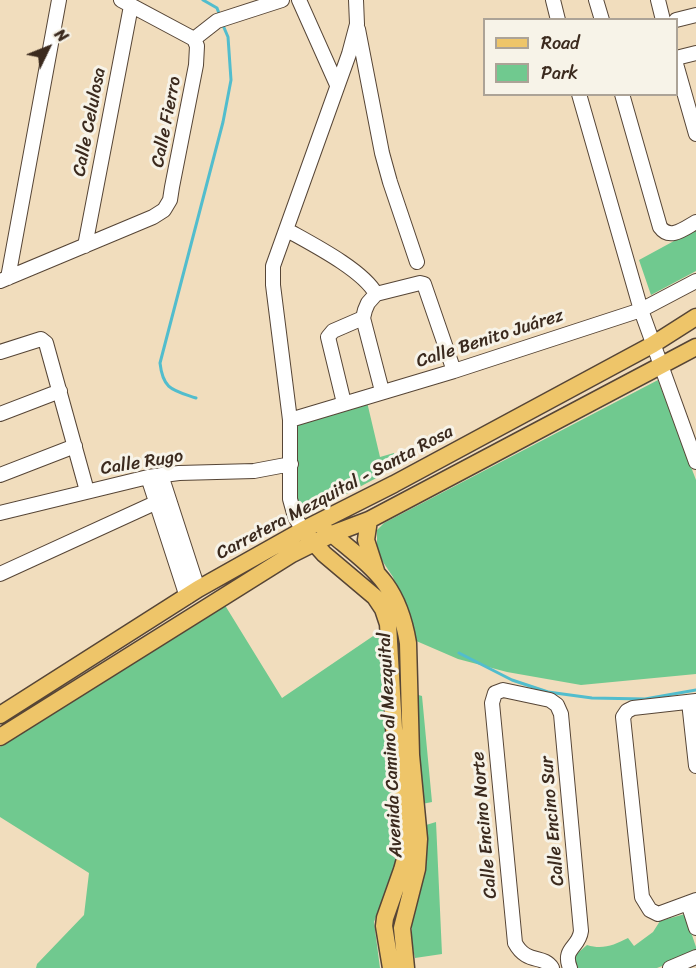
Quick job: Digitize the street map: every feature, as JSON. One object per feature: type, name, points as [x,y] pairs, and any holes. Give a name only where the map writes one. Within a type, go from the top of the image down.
[{"type":"main road","name":"Carretera Mezquital - Santa Rosa","points":[[332,534],[369,520],[572,412],[604,385],[657,356],[696,317]]},
{"type":"main road","name":"Carretera Mezquital - Santa Rosa","points":[[0,715],[192,593],[309,533],[394,484],[657,356],[696,347]]},
{"type":"main road","points":[[369,520],[366,540],[376,572]]},
{"type":"main road","name":"Carretera Mezquital - Santa Rosa","points":[[0,737],[248,580],[309,533]]},
{"type":"main road","name":"Avenida Camino al Mezquital","points":[[309,533],[332,534],[376,572],[390,589],[401,610],[408,643],[411,755],[419,839],[417,869],[402,928],[406,968]]},
{"type":"main road","name":"Avenida Camino al Mezquital","points":[[309,533],[340,569],[375,597],[383,609],[388,624],[394,728],[406,834],[405,859],[384,926],[391,968]]},
{"type":"street","points":[[4,280],[59,0]]},
{"type":"street","points":[[126,3],[194,39],[222,20],[282,0]]},
{"type":"street","points":[[299,0],[337,86]]},
{"type":"street","points":[[356,0],[357,24],[382,153],[417,262]]},
{"type":"street","points":[[553,0],[558,18]]},
{"type":"street","points":[[596,0],[601,18]]},
{"type":"street","points":[[658,0],[662,18]]},
{"type":"street","name":"Calle Celulosa","points":[[85,246],[126,3]]},
{"type":"street","points":[[678,20],[696,15]]},
{"type":"street","points":[[309,533],[294,517],[290,499],[290,420],[272,276],[276,256],[350,54],[357,24]]},
{"type":"street","name":"Calle Fierro","points":[[85,246],[136,225],[164,210],[170,200],[196,65],[197,46],[194,39]]},
{"type":"street","points":[[678,58],[696,53]]},
{"type":"street","points":[[678,71],[696,134]]},
{"type":"street","points":[[580,96],[640,310],[696,462]]},
{"type":"street","points":[[623,96],[657,218],[663,231],[673,234],[696,222]]},
{"type":"street","points":[[287,230],[332,256],[366,280],[376,294]]},
{"type":"street","points":[[4,280],[85,246]]},
{"type":"street","name":"Calle Benito Juárez","points":[[290,420],[454,371],[640,310],[696,281]]},
{"type":"street","points":[[382,391],[363,318],[368,303],[376,294],[420,283],[426,288],[454,371]]},
{"type":"street","points":[[344,403],[328,337],[333,331],[363,318]]},
{"type":"street","points":[[0,352],[34,339],[46,342],[87,491]]},
{"type":"street","points":[[0,414],[60,391]]},
{"type":"street","points":[[0,475],[75,446]]},
{"type":"street","name":"Calle Rugo","points":[[0,513],[155,476],[254,471],[291,464]]},
{"type":"street","points":[[155,476],[155,503],[181,556]]},
{"type":"street","points":[[155,476],[192,593]]},
{"type":"street","points":[[0,574],[155,503]]},
{"type":"street","name":"Calle Encino Sur","points":[[493,698],[495,693],[503,690],[550,700],[559,708],[581,931],[580,937],[567,956],[570,968]]},
{"type":"street","name":"Calle Encino Norte","points":[[493,698],[514,935],[518,949],[526,957],[544,961],[552,968]]},
{"type":"street","points":[[696,766],[693,702],[633,708],[627,711],[623,717],[642,897],[650,910],[658,914],[692,901],[696,928]]},
{"type":"street","points":[[670,968],[696,957]]},
{"type":"green space","points":[[696,229],[696,271],[651,295],[639,260]]},
{"type":"green space","points":[[658,380],[696,480],[696,674],[581,685],[507,672],[458,659],[414,640],[393,577],[377,553],[377,530],[384,523]]},
{"type":"green space","points":[[367,402],[380,457],[394,453],[399,466],[301,518],[295,493],[296,424]]},
{"type":"green space","points":[[223,602],[282,698],[382,630],[399,856],[374,922],[380,968],[36,968],[37,964],[84,915],[89,873],[0,817],[0,747]]},
{"type":"green space","points":[[415,694],[422,696],[432,802],[422,804]]},
{"type":"green space","points":[[436,822],[442,954],[415,958],[412,924],[426,842],[426,825]]},
{"type":"green space","points":[[685,914],[696,953],[657,968],[575,968],[572,958],[587,945],[608,946],[628,938],[634,946],[653,932],[660,921]]},
{"type":"waterway","points":[[203,0],[217,8],[220,16]]},
{"type":"waterway","points":[[196,398],[170,388],[161,372],[160,363],[223,122],[231,80],[228,37],[222,23]]},
{"type":"waterway","points":[[459,653],[512,680],[548,692],[592,698],[645,699],[696,690]]}]
